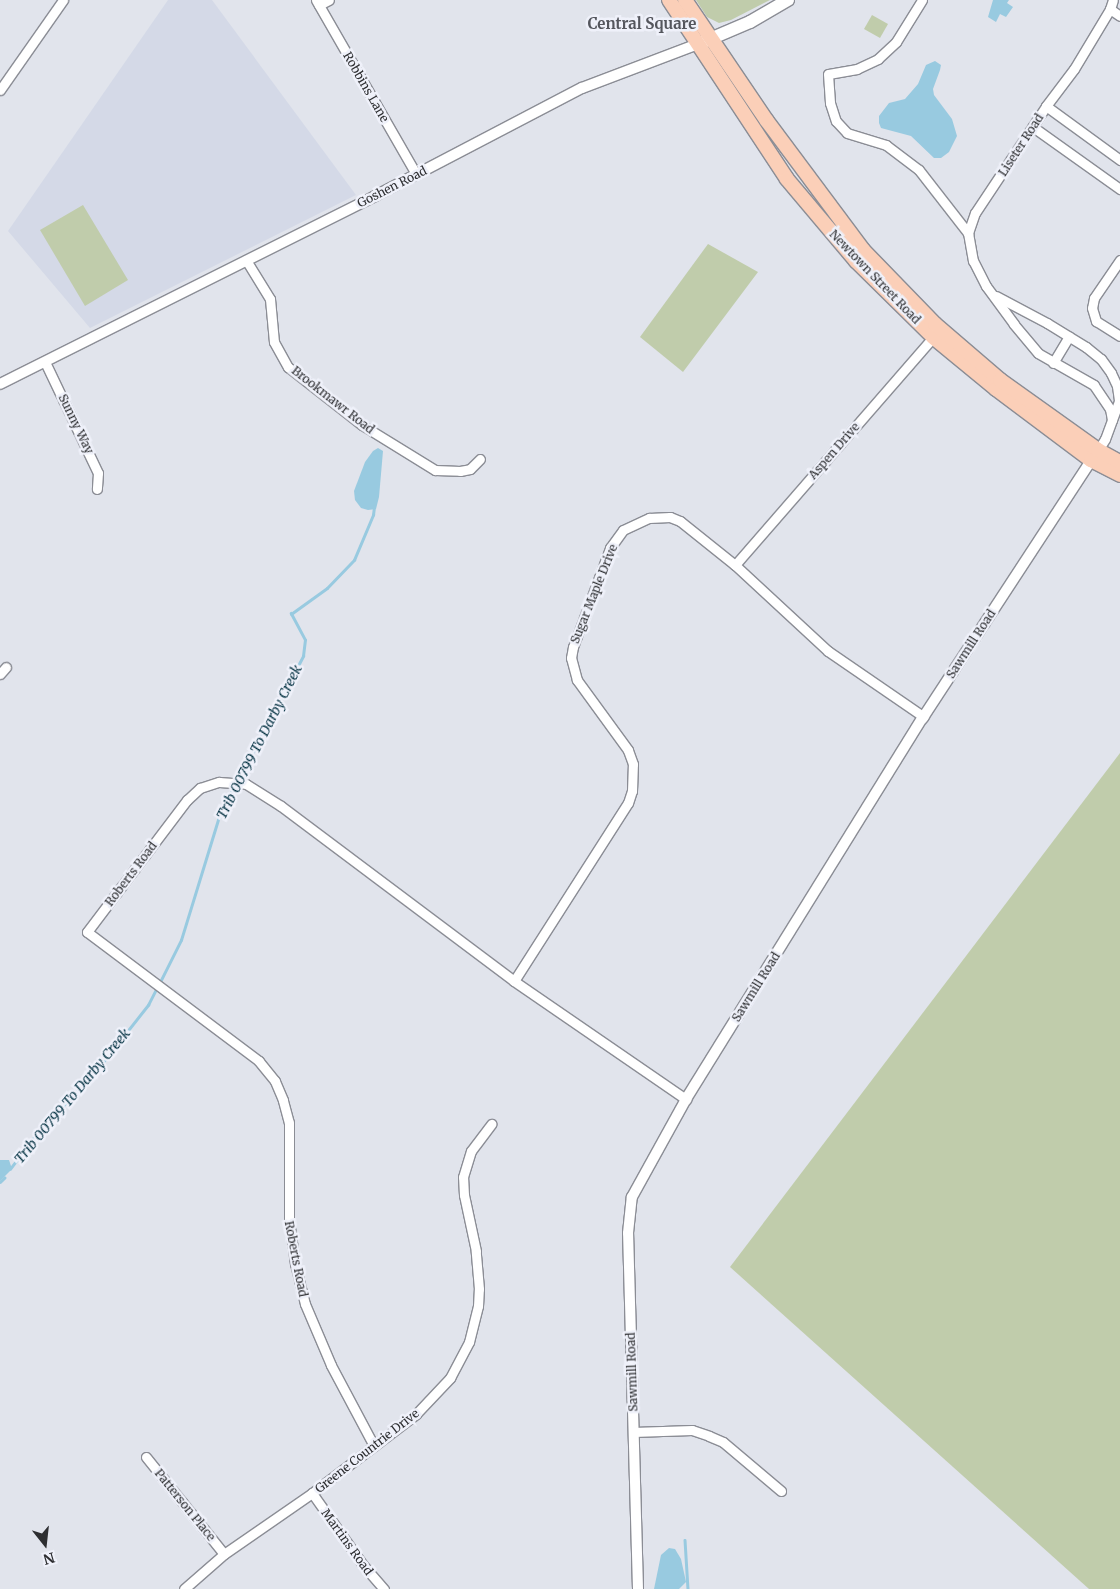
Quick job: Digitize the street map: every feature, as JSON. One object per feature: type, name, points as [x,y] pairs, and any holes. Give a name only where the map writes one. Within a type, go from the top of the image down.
[{"type":"main road","name":"Newtown Street Road","points":[[669,0],[704,41],[863,250],[935,324],[1000,380],[1120,475]]},
{"type":"main road","name":"Newtown Street Road","points":[[685,0],[704,41],[788,179],[856,261],[933,337],[996,389],[1094,455],[1120,462]]},
{"type":"main road","name":"Goshen Road","points":[[704,41],[750,22],[788,0]]},
{"type":"main road","points":[[810,206],[820,195]]},
{"type":"street","points":[[0,90],[63,0]]},
{"type":"street","points":[[318,3],[329,0]]},
{"type":"street","points":[[922,0],[896,42],[878,58],[857,69],[828,74],[830,103],[836,121],[847,133],[886,145],[919,170],[968,233],[973,261],[986,286],[1038,353],[1094,385],[1110,409],[1112,420]]},
{"type":"street","name":"Robbins Lane","points":[[318,3],[416,174]]},
{"type":"street","points":[[1111,5],[1120,16]]},
{"type":"street","name":"Liseter Road","points":[[968,233],[975,213],[1046,106],[1074,69],[1111,5]]},
{"type":"street","name":"Goshen Road","points":[[0,384],[582,88],[704,41]]},
{"type":"street","points":[[1046,106],[1120,160]]},
{"type":"street","points":[[1033,128],[1120,189]]},
{"type":"street","name":"Brookmawr Road","points":[[246,260],[270,299],[274,342],[288,366],[362,425],[435,470],[460,471],[470,469],[480,459]]},
{"type":"street","points":[[1120,260],[1094,298],[1092,308],[1096,321],[1120,336]]},
{"type":"street","points":[[994,295],[1069,336],[1101,359],[1111,373],[1117,386],[1119,401],[1112,420],[1094,455]]},
{"type":"street","points":[[1053,363],[1069,336]]},
{"type":"street","name":"Aspen Drive","points":[[735,564],[933,337]]},
{"type":"street","name":"Sunny Way","points":[[45,362],[98,472],[97,489]]},
{"type":"street","name":"Sawmill Road","points":[[638,1589],[628,1234],[629,1208],[636,1188],[686,1099],[924,717],[1094,455]]},
{"type":"street","name":"Sugar Maple Drive","points":[[514,981],[628,803],[632,790],[633,764],[628,750],[577,680],[571,658],[573,646],[610,548],[624,530],[649,518],[670,517],[688,526],[735,564],[828,651],[924,717]]},
{"type":"street","name":"Roberts Road","points":[[374,1446],[332,1365],[305,1304],[295,1264],[289,1220],[289,1123],[283,1100],[275,1081],[259,1061],[87,932],[187,800],[200,788],[219,782],[246,784],[281,806],[514,981],[686,1099]]},
{"type":"street","name":"Greene Countrie Drive","points":[[184,1589],[224,1554],[312,1493],[416,1414],[440,1390],[459,1363],[469,1342],[477,1314],[479,1289],[478,1264],[464,1195],[463,1177],[471,1151],[491,1124]]},
{"type":"street","points":[[634,1432],[692,1430],[709,1436],[723,1442],[781,1491]]},
{"type":"street","name":"Patterson Place","points":[[146,1457],[224,1554]]},
{"type":"street","name":"Martins Road","points":[[312,1493],[363,1565],[384,1589]]},
{"type":"shaded area","points":[[168,0],[212,0],[356,195],[90,328],[8,231]]},
{"type":"green space","points":[[696,0],[770,0],[731,20],[719,23],[707,17]]},
{"type":"green space","points":[[872,15],[888,24],[880,38],[864,29]]},
{"type":"green space","points":[[83,205],[128,280],[85,306],[40,230]]},
{"type":"green space","points":[[708,244],[758,272],[683,372],[640,337]]},
{"type":"green space","points":[[1120,753],[1120,1589],[1089,1589],[730,1267]]},
{"type":"water","points":[[993,0],[1009,0],[1007,3],[1013,7],[1006,17],[1000,14],[996,22],[988,17]]},
{"type":"water","points":[[935,61],[941,65],[933,89],[934,95],[952,119],[957,136],[949,152],[941,158],[934,158],[911,136],[881,128],[879,123],[879,116],[889,103],[905,99],[918,84],[926,65]]},
{"type":"water","points":[[378,448],[383,451],[379,497],[376,509],[368,510],[361,508],[355,500],[354,491],[365,462],[373,451]]},
{"type":"water","points":[[0,1160],[9,1160],[12,1169],[0,1181]]},
{"type":"water","points":[[669,1548],[675,1549],[681,1559],[686,1582],[679,1589],[654,1589],[661,1555]]},
{"type":"waterway","name":"Trib 00799 To Darby Creek","points":[[238,780],[303,656],[305,640],[291,614],[327,588],[354,560],[373,515],[374,507]]},
{"type":"waterway","name":"Trib 00799 To Darby Creek","points":[[160,982],[181,940],[220,813],[235,785]]},
{"type":"waterway","name":"Trib 00799 To Darby Creek","points":[[10,1169],[35,1136],[100,1066],[148,1005],[157,987]]},
{"type":"waterway","name":"Trib 00799 To Darby Creek","points":[[0,1182],[4,1178]]},
{"type":"waterway","points":[[685,1540],[688,1589]]},
{"type":"district","name":"Central Square","points":[[642,24]]}]
